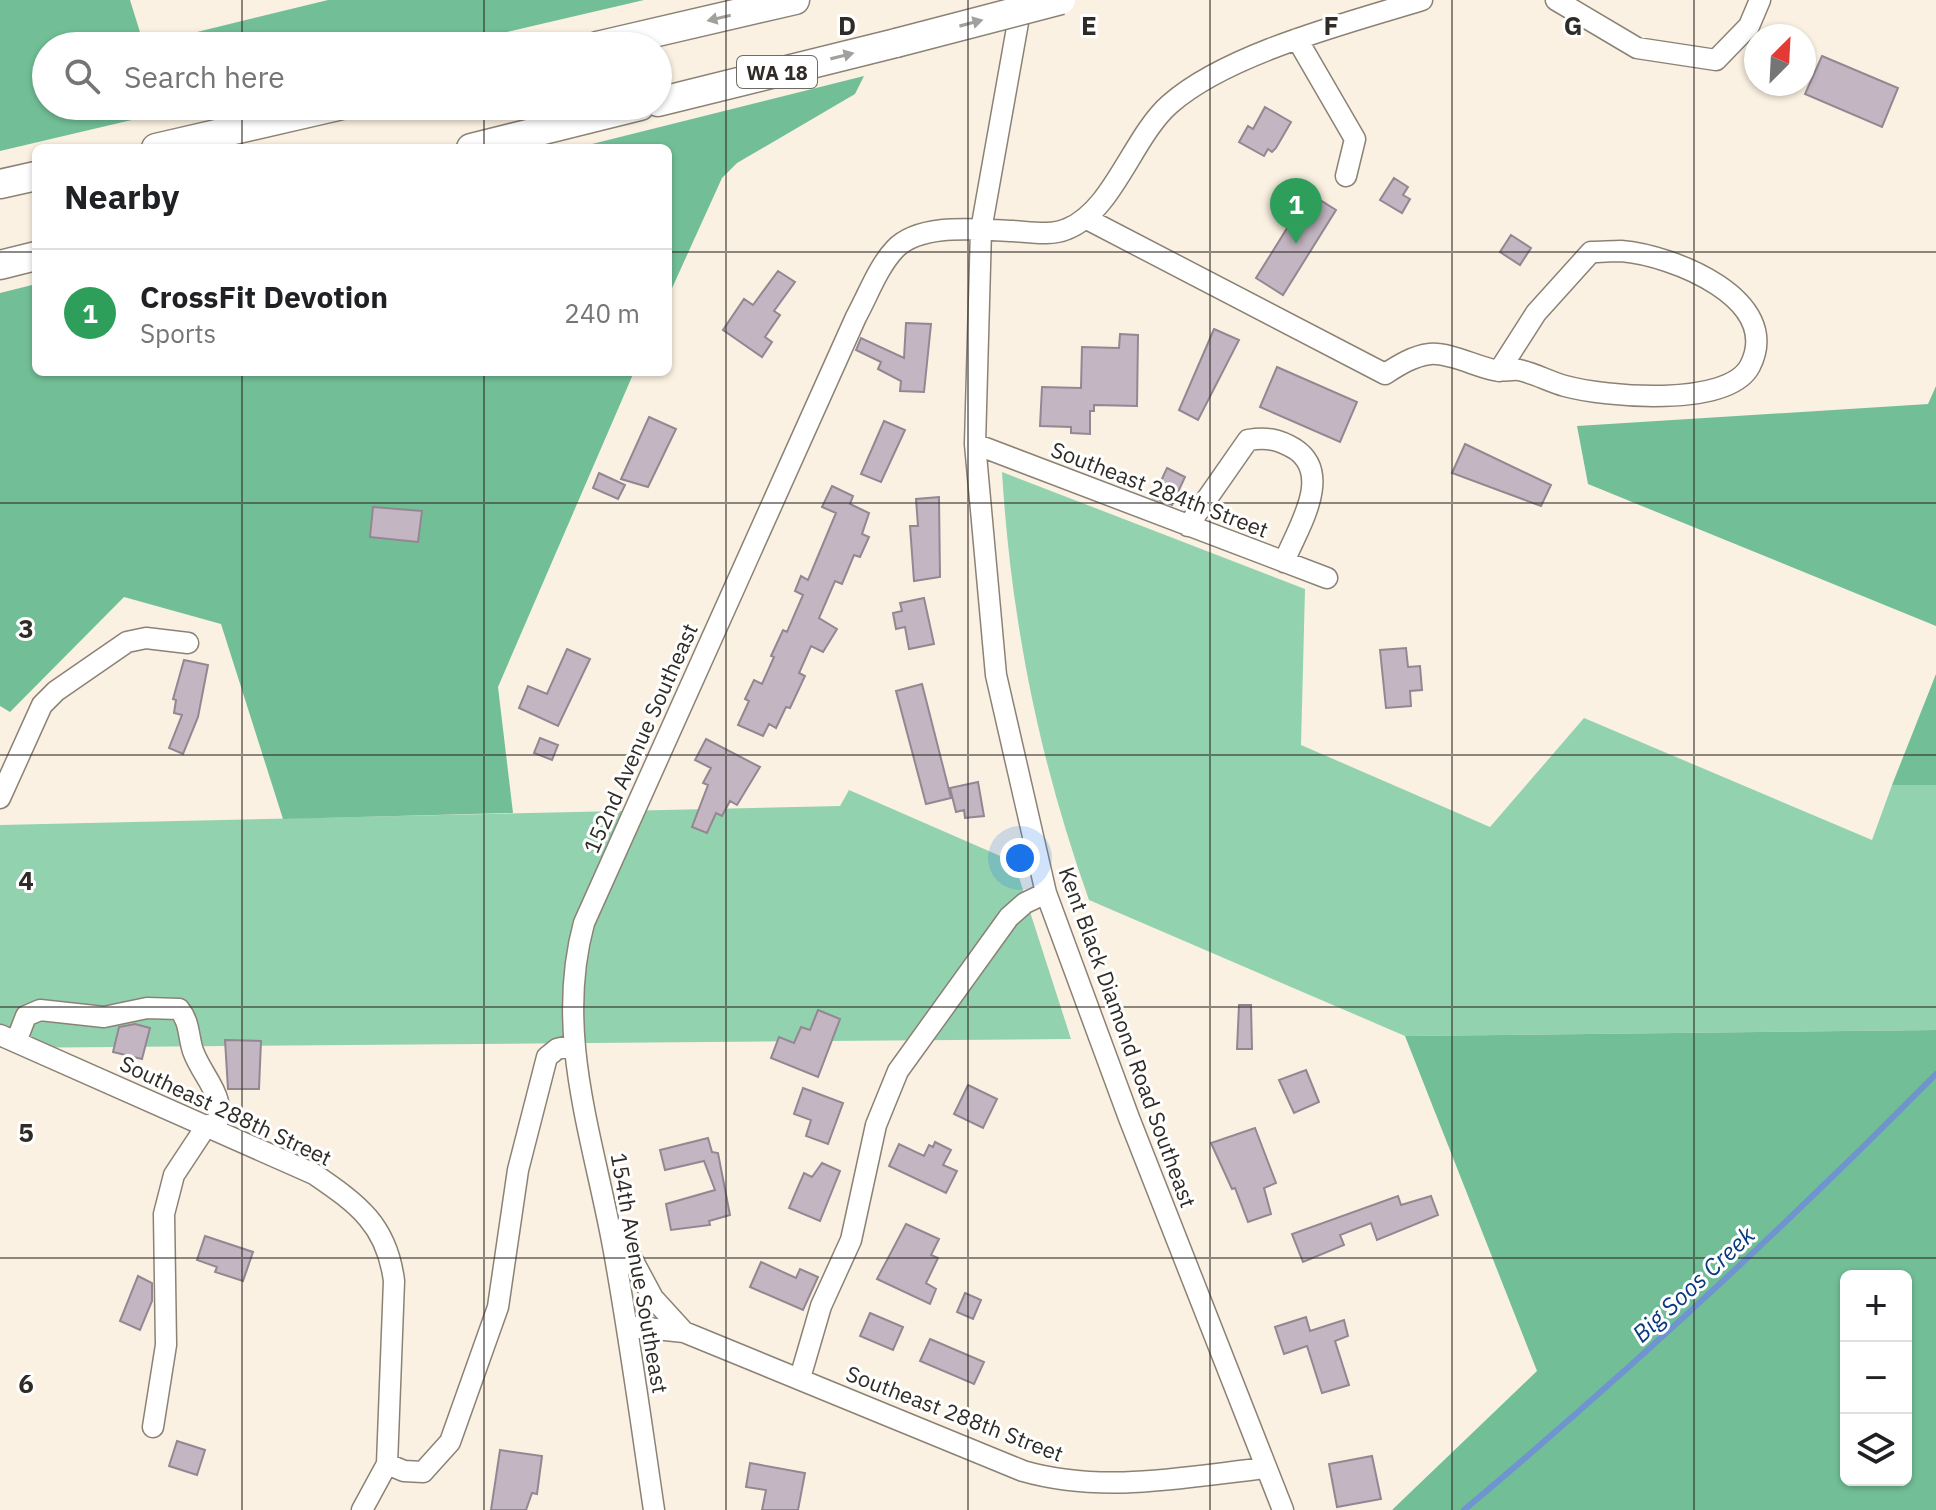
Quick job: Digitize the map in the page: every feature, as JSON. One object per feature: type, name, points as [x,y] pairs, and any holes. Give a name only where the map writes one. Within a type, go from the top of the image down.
[{"type":"highway","points":[[657,32],[795,0]]},
{"type":"highway","name":"WA 18","points":[[672,99],[1061,0]]},
{"type":"highway","points":[[173,144],[277,120]]},
{"type":"highway","points":[[487,144],[584,120]]},
{"type":"highway","points":[[0,184],[32,177]]},
{"type":"highway","points":[[0,265],[32,257]]},
{"type":"street","points":[[981,230],[1022,0]]},
{"type":"street","points":[[1422,0],[1297,39],[1213,77],[1173,101],[1153,123],[1085,218],[1385,374],[1408,360],[1432,354],[1499,371],[1518,370],[1565,386],[1614,395],[1686,394],[1734,384],[1745,376],[1756,353],[1757,329],[1743,305],[1681,266],[1623,251],[1591,252],[1536,313],[1499,371]]},
{"type":"street","points":[[1556,0],[1637,48],[1716,60],[1749,26],[1760,0]]},
{"type":"street","points":[[1297,39],[1355,139],[1346,176]]},
{"type":"street","name":"152nd Avenue Southeast","points":[[574,1045],[571,986],[584,923],[856,317],[886,261],[901,244],[924,234],[981,230],[1051,233],[1068,229],[1085,218]]},
{"type":"street","name":"Kent Black Diamond Road Southeast","points":[[981,230],[975,444],[996,675],[1046,893],[1129,1118],[1283,1510]]},
{"type":"street","points":[[1188,526],[1248,440],[1267,437],[1284,442],[1306,457],[1314,471],[1313,489],[1284,562]]},
{"type":"street","name":"Southeast 284th Street","points":[[975,444],[1327,578]]},
{"type":"street","points":[[0,798],[42,705],[56,691],[127,642],[146,638],[188,643]]},
{"type":"street","points":[[800,1378],[821,1306],[851,1240],[876,1125],[898,1071],[1009,917],[1025,903],[1046,893]]},
{"type":"street","points":[[8,1039],[26,1016],[40,1010],[104,1017],[147,1008],[179,1009],[187,1018],[194,1053],[217,1090],[211,1127],[174,1175],[164,1214],[166,1345],[153,1427]]},
{"type":"street","name":"Southeast 288th Street","points":[[8,1039],[314,1174],[345,1195],[379,1231],[391,1256],[394,1281],[387,1464]]},
{"type":"street","points":[[362,1510],[387,1464],[404,1471],[423,1472],[450,1442],[498,1307],[518,1170],[547,1057],[557,1049],[574,1045]]},
{"type":"street","name":"154th Avenue Southeast","points":[[574,1045],[628,1326],[654,1510]]},
{"type":"street","name":"Southeast 288th Street","points":[[607,1212],[653,1298],[684,1332]]},
{"type":"street","name":"Southeast 288th Street","points":[[628,1326],[684,1332],[1023,1471],[1059,1481],[1107,1485],[1266,1468]]},
{"type":"green space","points":[[0,0],[130,0],[140,32],[32,32],[32,120],[132,120],[0,151]]},
{"type":"green space","points":[[328,0],[644,0],[507,32],[197,32]]},
{"type":"green space","points":[[864,76],[855,94],[737,163],[722,178],[672,288],[672,144],[592,144]]},
{"type":"green space","points":[[32,285],[32,376],[632,376],[498,687],[513,813],[283,819],[221,624],[124,597],[10,712],[0,706],[0,293]]},
{"type":"green space","points":[[1936,386],[1936,626],[1588,484],[1577,426],[1928,404]]},
{"type":"green space","points":[[1002,472],[1305,589],[1301,745],[1490,827],[1584,718],[1872,840],[1892,785],[1936,785],[1936,1030],[1405,1036],[1089,900],[1056,795],[1030,689],[1012,582]]},
{"type":"green space","points":[[1936,674],[1936,785],[1892,785]]},
{"type":"green space","points":[[849,790],[1014,862],[1071,1039],[0,1048],[0,825],[840,806]]},
{"type":"green space","points":[[1936,1030],[1936,1510],[1392,1510],[1537,1371],[1405,1036]]},
{"type":"building","points":[[1822,56],[1898,88],[1882,127],[1810,96],[1816,96],[1816,69]]},
{"type":"building","points":[[1265,107],[1291,122],[1276,148],[1272,152],[1268,149],[1264,156],[1239,142],[1248,126],[1253,129]]},
{"type":"building","points":[[1394,178],[1408,187],[1403,195],[1410,199],[1402,213],[1380,200]]},
{"type":"building","points":[[1309,193],[1336,210],[1283,295],[1256,278]]},
{"type":"building","points":[[1511,235],[1531,248],[1520,265],[1500,252]]},
{"type":"building","points":[[778,271],[795,282],[774,311],[780,315],[765,337],[772,342],[762,357],[723,330],[744,299],[753,305]]},
{"type":"building","points":[[906,323],[931,324],[924,392],[900,391],[901,381],[878,369],[881,362],[856,350],[861,338],[904,358]]},
{"type":"building","points":[[1214,329],[1239,340],[1198,420],[1179,410]]},
{"type":"building","points":[[1120,334],[1138,335],[1137,406],[1094,405],[1094,411],[1090,411],[1090,434],[1071,433],[1071,427],[1040,426],[1042,387],[1081,388],[1082,347],[1119,348]]},
{"type":"building","points":[[1277,367],[1357,402],[1340,442],[1260,407]]},
{"type":"building","points":[[649,417],[676,429],[648,487],[621,479]]},
{"type":"building","points":[[884,421],[905,430],[881,482],[861,474]]},
{"type":"building","points":[[1465,444],[1551,485],[1541,506],[1452,473]]},
{"type":"building","points":[[1167,468],[1185,477],[1172,505],[1153,498]]},
{"type":"building","points":[[599,473],[625,485],[618,499],[593,488]]},
{"type":"building","points":[[832,486],[853,496],[850,504],[869,513],[862,534],[869,537],[860,557],[854,555],[842,584],[835,581],[819,618],[837,629],[823,652],[811,646],[799,673],[805,676],[790,708],[786,707],[776,728],[769,724],[763,736],[738,725],[749,701],[745,699],[754,680],[762,684],[774,657],[771,656],[783,630],[787,632],[803,595],[795,591],[801,576],[808,580],[836,513],[822,507]]},
{"type":"building","points":[[939,497],[940,577],[914,581],[910,526],[918,526],[916,499]]},
{"type":"building","points":[[373,507],[422,511],[418,542],[370,537]]},
{"type":"building","points":[[924,598],[934,644],[909,649],[905,627],[896,629],[893,613],[902,611],[900,603]]},
{"type":"building","points":[[1406,648],[1408,667],[1420,666],[1422,690],[1410,691],[1411,706],[1386,708],[1380,650]]},
{"type":"building","points":[[567,649],[590,659],[558,726],[519,708],[528,686],[547,694]]},
{"type":"building","points":[[184,660],[208,665],[198,717],[183,754],[169,748],[182,715],[174,713],[176,700],[173,699]]},
{"type":"building","points":[[922,684],[951,798],[926,804],[896,691]]},
{"type":"building","points":[[540,738],[558,745],[552,760],[534,753]]},
{"type":"building","points":[[706,739],[760,767],[737,805],[730,801],[722,816],[716,813],[707,833],[692,827],[708,785],[703,783],[711,768],[695,760]]},
{"type":"building","points":[[978,782],[984,816],[965,818],[964,810],[956,812],[950,788]]},
{"type":"building","points":[[1239,1005],[1251,1005],[1252,1049],[1237,1049]]},
{"type":"building","points":[[818,1010],[840,1019],[818,1077],[771,1058],[779,1037],[794,1043],[801,1027],[810,1030]]},
{"type":"building","points":[[135,1024],[150,1028],[142,1059],[113,1052],[119,1027]]},
{"type":"building","points":[[225,1040],[261,1041],[259,1089],[228,1089]]},
{"type":"building","points":[[1306,1070],[1319,1102],[1294,1113],[1279,1080]]},
{"type":"building","points":[[968,1085],[997,1099],[983,1128],[954,1114]]},
{"type":"building","points":[[803,1088],[843,1103],[828,1144],[806,1136],[811,1120],[794,1114]]},
{"type":"building","points":[[1255,1128],[1276,1183],[1264,1188],[1271,1214],[1248,1222],[1235,1188],[1232,1189],[1211,1143]]},
{"type":"building","points":[[708,1138],[712,1152],[718,1153],[730,1215],[709,1221],[710,1225],[671,1230],[666,1204],[715,1190],[704,1161],[665,1170],[660,1150]]},
{"type":"building","points":[[935,1142],[951,1150],[943,1165],[957,1171],[946,1193],[889,1166],[899,1144],[924,1156],[929,1145],[933,1147]]},
{"type":"building","points":[[822,1163],[840,1171],[820,1221],[789,1208],[804,1173],[812,1177]]},
{"type":"building","points":[[1398,1196],[1401,1205],[1431,1196],[1438,1215],[1377,1240],[1371,1223],[1340,1235],[1344,1245],[1303,1262],[1292,1234]]},
{"type":"building","points":[[906,1224],[939,1239],[931,1255],[938,1258],[926,1283],[936,1289],[930,1304],[877,1279]]},
{"type":"building","points":[[205,1236],[253,1252],[243,1281],[215,1272],[217,1267],[197,1260]]},
{"type":"building","points":[[761,1262],[796,1278],[800,1269],[818,1277],[803,1310],[750,1287]]},
{"type":"building","points":[[138,1276],[152,1283],[152,1301],[140,1330],[120,1321]]},
{"type":"building","points":[[965,1293],[981,1300],[973,1319],[957,1312]]},
{"type":"building","points":[[870,1313],[903,1327],[893,1350],[860,1336]]},
{"type":"building","points":[[1306,1317],[1310,1331],[1344,1320],[1348,1336],[1335,1341],[1349,1385],[1322,1393],[1307,1346],[1284,1354],[1275,1327]]},
{"type":"building","points":[[930,1339],[984,1362],[974,1384],[920,1361]]},
{"type":"building","points":[[177,1441],[205,1450],[197,1475],[169,1466]]},
{"type":"building","points":[[500,1450],[542,1456],[537,1494],[532,1493],[526,1510],[491,1510]]},
{"type":"building","points":[[1372,1456],[1381,1499],[1337,1507],[1329,1464]]},
{"type":"building","points":[[750,1463],[805,1473],[798,1510],[762,1510],[766,1490],[746,1487]]},
{"type":"waterway","name":"Big Soos Creek","points":[[1464,1510],[1705,1298],[1936,1074]]},
{"type":"place","name":"CrossFit Devotion","points":[[1296,244]]}]
